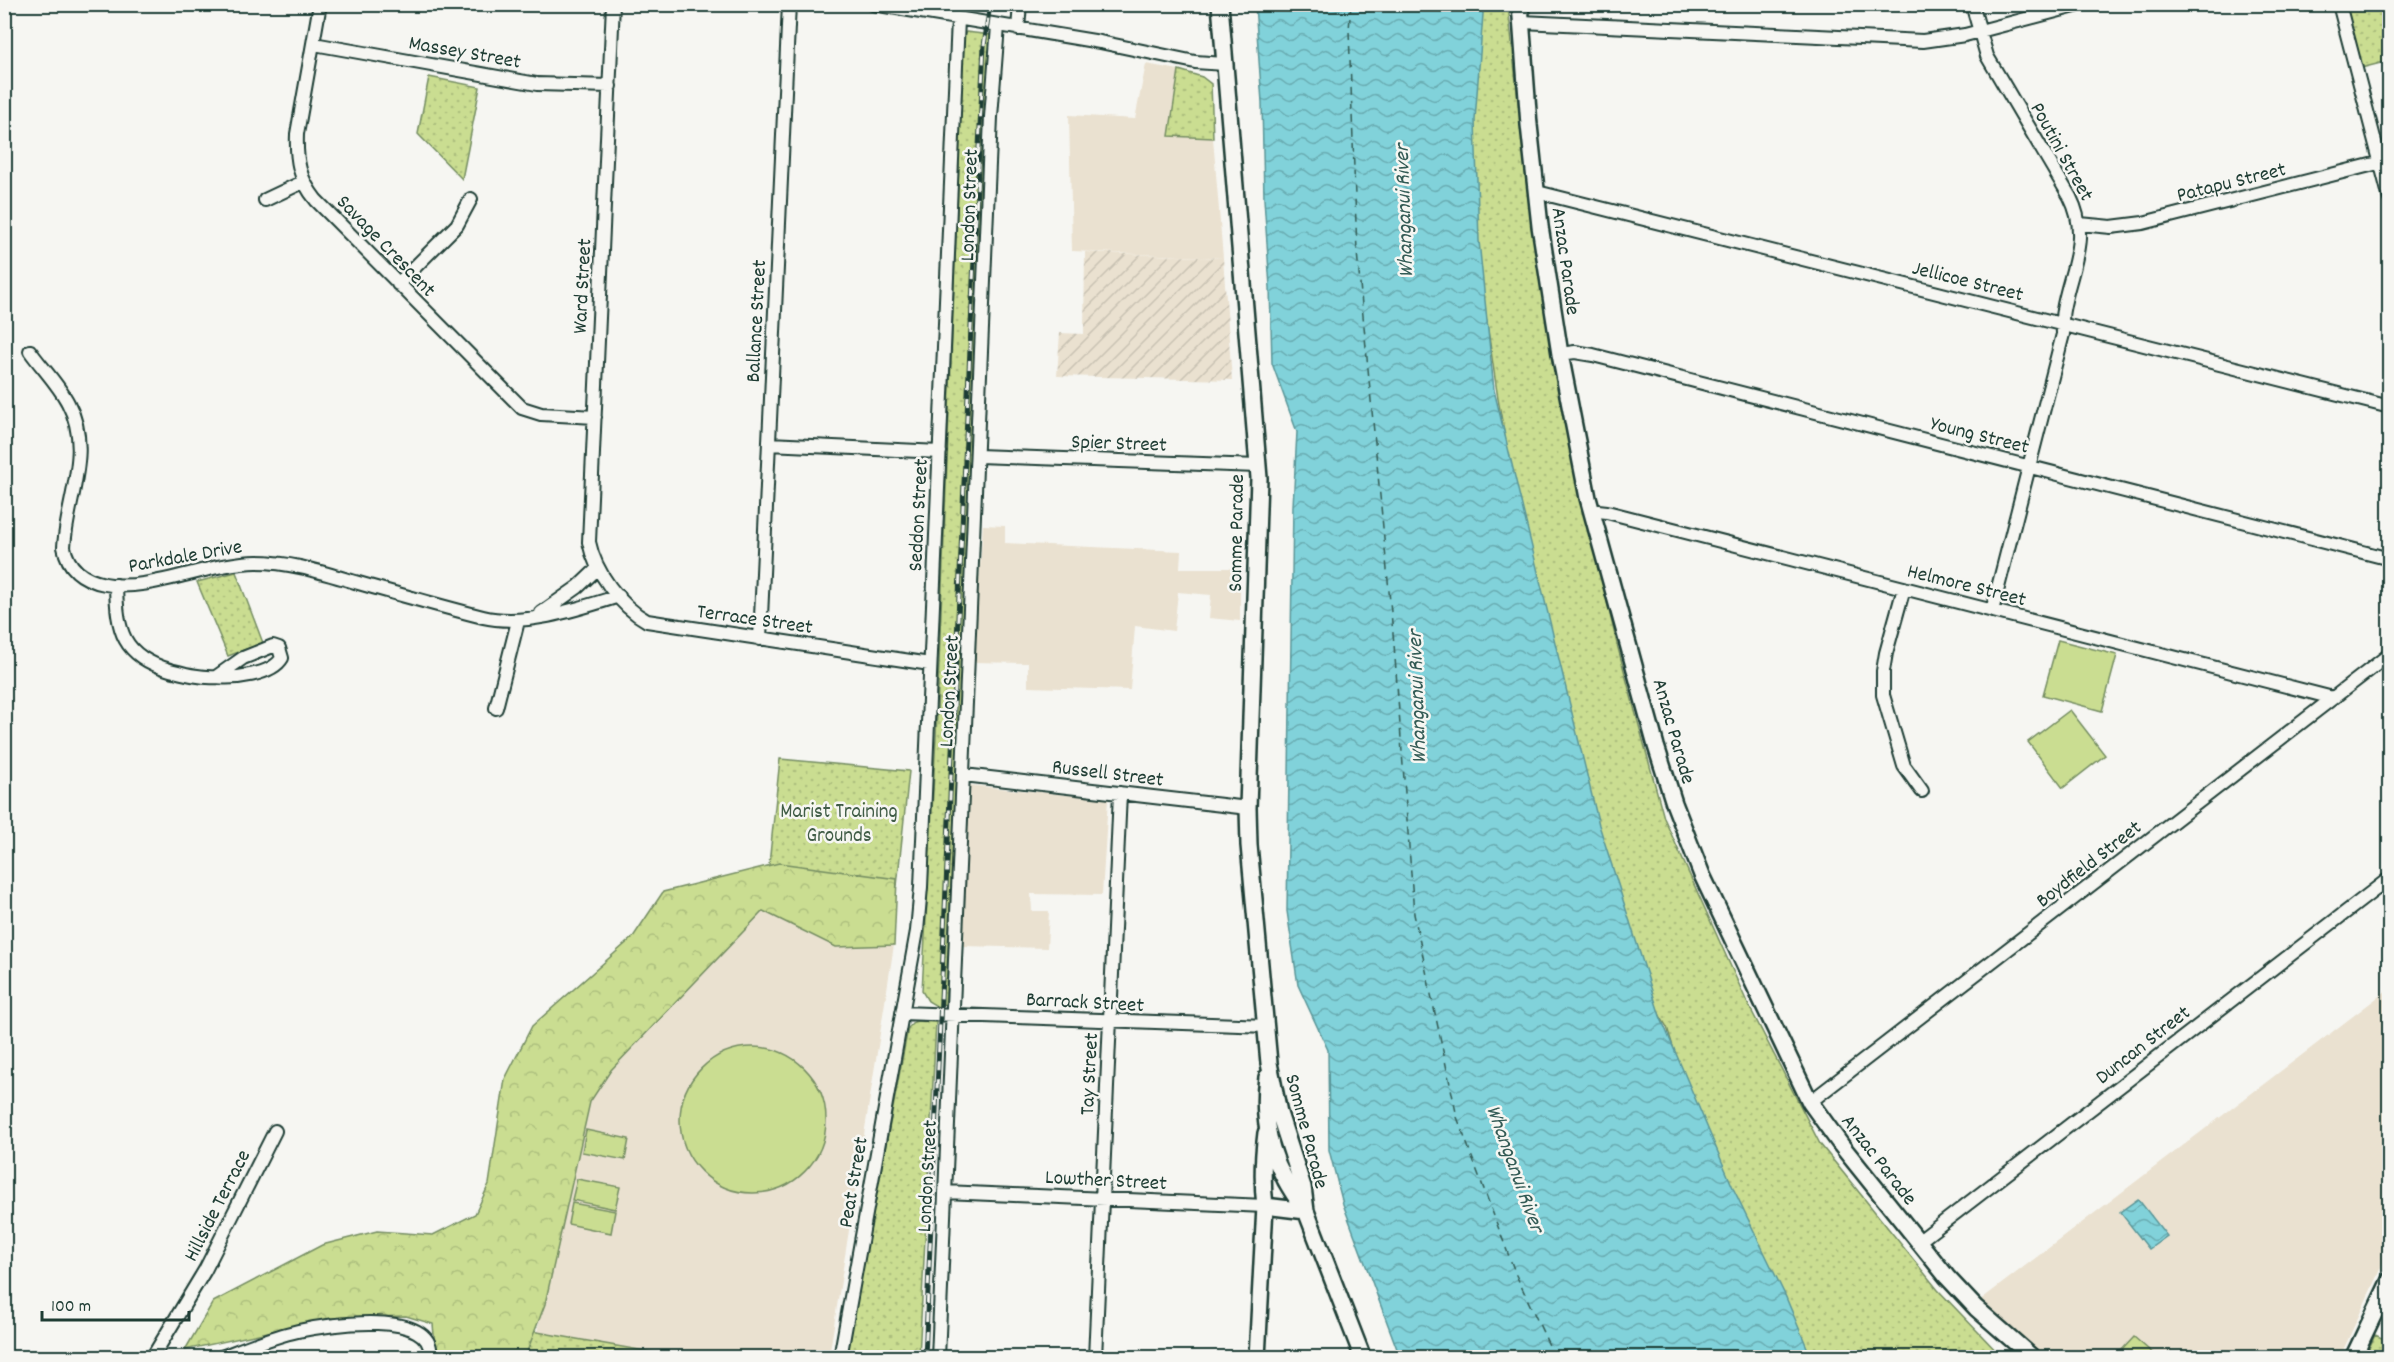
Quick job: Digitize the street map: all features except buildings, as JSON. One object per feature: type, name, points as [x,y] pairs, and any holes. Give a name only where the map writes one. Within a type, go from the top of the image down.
[{"type":"main road","name":"Somme Parade","points":[[1220,4],[1258,466],[1248,808],[1269,1063],[1279,1113],[1303,1187],[1306,1210],[1363,1358]]},
{"type":"main road","name":"Anzac Parade","points":[[1521,11],[1546,274],[1560,354],[1592,513],[1656,746],[1677,811],[1702,875],[1810,1102],[1840,1145],[1959,1291],[2032,1358]]},
{"type":"main road","name":"Somme Parade","points":[[1269,1063],[1265,1087],[1266,1133],[1291,1192],[1306,1210]]},
{"type":"main road","points":[[1265,1206],[1272,1190],[1277,1161],[1279,1113]]},
{"type":"main road","points":[[1257,1358],[1265,1206],[1263,1188],[1266,1133]]},
{"type":"main road","points":[[1265,1206],[1306,1210]]},
{"type":"main road","points":[[2353,1358],[2390,1280]]},
{"type":"street","name":"Savage Crescent","points":[[320,4],[297,134],[297,153],[303,182],[316,200],[522,408],[541,414],[595,417]]},
{"type":"street","name":"Ward Street","points":[[598,568],[589,542],[613,4]]},
{"type":"street","name":"Ballance Street","points":[[760,639],[789,4]]},
{"type":"street","points":[[1018,29],[1020,4]]},
{"type":"street","name":"Poutini Street","points":[[1972,4],[1987,56],[2070,197],[2080,224],[2079,244],[2062,313],[2063,334],[1992,611]]},
{"type":"street","points":[[1521,11],[1923,41],[1979,32],[2083,4]]},
{"type":"street","points":[[2338,4],[2384,161],[2390,199]]},
{"type":"street","points":[[874,5],[1100,42],[1195,62],[1225,64]]},
{"type":"street","name":"Seddon Street","points":[[902,1012],[917,931],[921,887],[958,19]]},
{"type":"street","name":"London Street","points":[[938,1358],[991,117],[998,26]]},
{"type":"street","name":"Massey Street","points":[[314,44],[537,84],[610,86]]},
{"type":"street","name":"Patapu Street","points":[[2080,224],[2111,227],[2143,223],[2384,161]]},
{"type":"street","points":[[265,200],[303,182]]},
{"type":"street","name":"Jellicoe Street","points":[[1537,192],[2390,407]]},
{"type":"street","points":[[398,284],[458,225],[471,199]]},
{"type":"street","name":"Parkdale Drive","points":[[30,351],[67,401],[78,431],[80,458],[64,547],[68,561],[82,576],[98,582],[128,585],[228,564],[276,563],[308,569],[495,620],[518,621],[619,597]]},
{"type":"street","name":"Young Street","points":[[1560,354],[1575,352],[1593,355],[2390,559]]},
{"type":"street","points":[[769,444],[940,452]]},
{"type":"street","name":"Spier Street","points":[[978,456],[1258,466]]},
{"type":"street","name":"Helmore Street","points":[[1592,513],[1607,512],[2333,698]]},
{"type":"street","name":"Parkdale Drive","points":[[536,617],[578,587],[598,568]]},
{"type":"street","name":"Terrace Street","points":[[598,568],[619,597],[637,616],[646,621],[930,664]]},
{"type":"street","points":[[116,585],[117,619],[125,642],[130,650],[160,667],[203,678],[244,677],[281,662],[281,651],[273,646],[251,654],[216,677]]},
{"type":"street","points":[[1904,588],[1886,653],[1883,695],[1904,766],[1922,791]]},
{"type":"street","points":[[496,708],[518,621]]},
{"type":"street","name":"Boydfield Street","points":[[1810,1102],[2389,655]]},
{"type":"street","name":"Russell Street","points":[[964,775],[1248,808]]},
{"type":"street","name":"Tay Street","points":[[1095,1358],[1120,793]]},
{"type":"street","name":"Duncan Street","points":[[1918,1242],[2390,878]]},
{"type":"street","name":"Barrack Street","points":[[902,1012],[1110,1022],[1267,1026]]},
{"type":"street","name":"Peat Street","points":[[840,1358],[902,1012]]},
{"type":"street","name":"Hillside Terrace","points":[[152,1358],[205,1270],[275,1131]]},
{"type":"street","name":"Lowther Street","points":[[945,1191],[1265,1206]]},
{"type":"street","points":[[219,1358],[297,1331],[328,1325],[393,1323],[404,1324],[421,1333],[429,1345],[430,1358]]},
{"type":"shaded area","points":[[1146,64],[1179,70],[1169,136],[1213,138],[1223,258],[1072,251],[1069,115],[1135,119]]},
{"type":"shaded area","points":[[1085,252],[1223,258],[1232,380],[1057,376],[1060,333],[1084,334]]},
{"type":"shaded area","points":[[983,525],[1005,526],[1005,543],[1181,551],[1180,568],[1240,568],[1240,621],[1209,618],[1211,595],[1178,592],[1174,631],[1135,626],[1130,690],[1028,687],[1028,663],[973,662]]},
{"type":"shaded area","points":[[968,785],[1108,799],[1102,895],[1031,894],[1032,911],[1049,911],[1047,948],[962,946]]},
{"type":"shaded area","points":[[768,874],[897,886],[894,945],[829,1357],[679,1357],[537,1332],[589,1090]]},
{"type":"shaded area","points":[[2386,991],[2389,993],[2389,1250],[2340,1357],[2038,1357],[1979,1301]]},
{"type":"green space","points":[[1473,5],[1508,5],[1527,187],[1565,425],[1618,648],[1664,818],[1746,1000],[1820,1144],[1938,1290],[2002,1357],[1809,1357],[1702,1141],[1667,1027],[1660,1016],[1623,921],[1530,575],[1498,399],[1471,212]]},
{"type":"green space","points":[[2345,5],[2389,5],[2389,61],[2361,68]]},
{"type":"green space","points":[[966,32],[991,35],[946,991],[945,1004],[938,1007],[928,1001],[922,991],[936,737],[964,36]]},
{"type":"green space","points":[[1179,70],[1202,77],[1211,84],[1213,138],[1169,136]]},
{"type":"green space","points":[[429,77],[480,87],[462,179],[418,134]]},
{"type":"green space","points":[[236,572],[263,643],[228,656],[197,582]]},
{"type":"green space","points":[[2058,640],[2117,655],[2102,711],[2043,695]]},
{"type":"green space","points":[[2070,710],[2105,755],[2063,788],[2028,742]]},
{"type":"green space","name":"Marist Training Grounds","points":[[780,759],[909,771],[897,886],[768,874]]},
{"type":"green space","points":[[779,863],[897,879],[894,945],[836,947],[763,911],[611,1070],[590,1102],[545,1304],[525,1357],[436,1357],[433,1324],[406,1316],[332,1318],[185,1350],[213,1302],[322,1245],[377,1231],[433,1235],[475,1214],[489,1184],[505,1079],[532,1026],[633,937],[663,892]]},
{"type":"green space","points":[[915,1021],[936,1022],[919,1357],[846,1357],[908,1028]]},
{"type":"green space","points":[[753,1047],[781,1053],[793,1059],[804,1069],[814,1080],[820,1092],[826,1120],[820,1148],[814,1160],[804,1171],[793,1181],[781,1187],[753,1193],[725,1187],[713,1181],[702,1171],[692,1160],[686,1148],[680,1120],[686,1092],[692,1080],[702,1069],[713,1059],[725,1053]]},
{"type":"green space","points":[[586,1130],[629,1139],[625,1160],[582,1152]]},
{"type":"green space","points":[[577,1179],[620,1187],[615,1209],[572,1200]]},
{"type":"green space","points":[[572,1203],[615,1211],[611,1233],[568,1224]]},
{"type":"green space","points":[[434,1319],[537,1332],[679,1357],[436,1357]]},
{"type":"green space","points":[[2375,1335],[2389,1341],[2389,1357],[2365,1357]]},
{"type":"green space","points":[[2134,1337],[2157,1357],[2122,1357],[2119,1353]]},
{"type":"water","name":"Whanganui River","points":[[1255,5],[1482,5],[1475,120],[1479,241],[1494,390],[1599,825],[1660,1016],[1734,1190],[1785,1295],[1811,1357],[1400,1357],[1343,1204],[1329,1150],[1328,1050],[1298,985],[1287,911],[1293,506],[1297,432],[1272,363],[1262,102]]},
{"type":"water","points":[[2138,1199],[2167,1236],[2149,1249],[2120,1212]]},
{"type":"ferry route","points":[[1351,4],[1349,30],[1357,252],[1394,644],[1414,914],[1457,1117],[1516,1275],[1555,1358]]},
{"type":"railway","points":[[925,1358],[979,147],[984,46],[990,4]]}]
